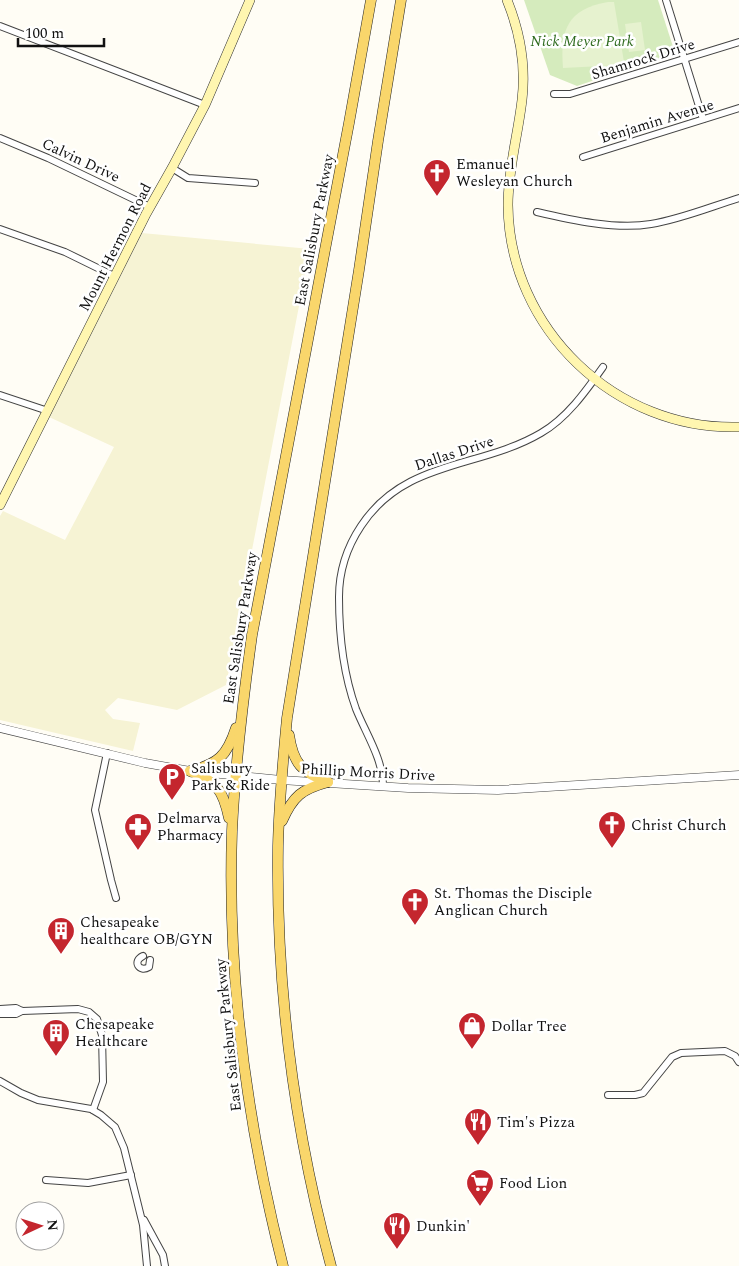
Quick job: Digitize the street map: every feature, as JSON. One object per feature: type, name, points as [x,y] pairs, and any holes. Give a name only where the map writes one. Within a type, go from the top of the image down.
[{"type":"main road","name":"Mount Hermon Road","points":[[0,505],[114,276],[205,104],[250,0]]},
{"type":"main road","name":"East Salisbury Parkway","points":[[282,1266],[251,1118],[238,1017],[233,931],[232,831],[241,716],[252,635],[349,123],[370,0]]},
{"type":"main road","points":[[331,1266],[304,1154],[288,1044],[279,931],[281,780],[287,718],[358,280],[400,0]]},
{"type":"main road","points":[[507,0],[520,42],[523,77],[522,102],[508,194],[509,220],[514,254],[526,292],[548,331],[572,360],[594,379],[628,402],[668,418],[703,426],[739,427]]},
{"type":"main road","points":[[190,771],[210,765],[226,752],[241,716]]},
{"type":"main road","points":[[287,718],[292,752],[296,760],[306,772],[328,782]]},
{"type":"main road","points":[[190,771],[208,778],[218,787],[225,798],[232,831]]},
{"type":"main road","points":[[279,830],[286,812],[294,799],[307,788],[328,782]]},
{"type":"main road","points":[[265,1190],[274,1204],[289,1266]]},
{"type":"main road","points":[[324,1240],[336,1266]]},
{"type":"main road","points":[[277,1244],[278,1266]]},
{"type":"street","points":[[666,0],[703,119]]},
{"type":"street","points":[[0,26],[205,104]]},
{"type":"street","name":"Shamrock Drive","points":[[554,94],[570,94],[739,42]]},
{"type":"street","name":"Benjamin Avenue","points":[[583,157],[739,108]]},
{"type":"street","name":"Calvin Drive","points":[[0,138],[42,155],[150,207]]},
{"type":"street","points":[[172,168],[188,178],[255,183]]},
{"type":"street","points":[[537,212],[588,222],[644,225],[680,217],[739,198]]},
{"type":"street","points":[[0,229],[65,252],[114,276]]},
{"type":"street","name":"Dallas Drive","points":[[384,786],[381,767],[350,689],[342,648],[340,583],[345,560],[353,539],[370,513],[395,490],[420,476],[504,450],[536,436],[560,419],[603,367]]},
{"type":"street","points":[[0,396],[48,411]]},
{"type":"street","name":"Phillip Morris Drive","points":[[0,728],[145,763],[190,771],[281,780],[465,790],[498,790],[739,775]]},
{"type":"street","points":[[107,754],[95,810],[110,880],[116,898]]},
{"type":"street","points":[[143,956],[137,962],[141,969],[149,966],[150,960]]},
{"type":"street","points":[[0,1008],[16,1008],[22,1011]]},
{"type":"street","points":[[0,1014],[16,1014],[22,1011],[80,1009],[89,1012],[97,1019],[102,1035],[103,1082],[93,1110]]},
{"type":"street","points":[[608,1095],[643,1093],[672,1057],[681,1053],[725,1051],[735,1056],[739,1062]]},
{"type":"street","points":[[0,1081],[38,1100],[52,1104],[80,1106],[93,1110],[106,1118],[118,1133],[140,1211],[146,1243],[147,1266]]},
{"type":"street","points":[[46,1180],[88,1183],[131,1174]]},
{"type":"street","points":[[140,1211],[163,1255],[166,1266]]},
{"type":"shaded area","points":[[142,233],[310,249],[226,685],[177,710],[118,698],[105,710],[113,719],[140,723],[133,751],[0,720],[0,516],[3,511],[65,540],[114,447],[49,417]]},
{"type":"green space","name":"Nick Meyer Park","points":[[524,0],[658,0],[675,53],[577,86],[550,75]]},
{"type":"green space","points":[[614,2],[624,62],[621,65],[563,68],[563,43],[569,23],[583,10]]},
{"type":"green space","points":[[641,22],[645,50],[629,52],[625,24]]},
{"type":"place","name":"Emanuel Wesleyan Church","points":[[437,197]]},
{"type":"place","name":"Salisbury Park & Ride","points":[[172,801]]},
{"type":"place","name":"Christ Church","points":[[612,849]]},
{"type":"place","name":"Delmarva Pharmacy","points":[[138,851]]},
{"type":"place","name":"St. Thomas the Disciple Anglican Church","points":[[415,926]]},
{"type":"place","name":"Chesapeake healthcare OB/GYN","points":[[61,955]]},
{"type":"place","name":"Dollar Tree","points":[[472,1050]]},
{"type":"place","name":"Chesapeake Healthcare","points":[[56,1057]]},
{"type":"place","name":"Tim's Pizza","points":[[478,1146]]},
{"type":"place","name":"Food Lion","points":[[480,1207]]},
{"type":"place","name":"Dunkin'","points":[[397,1250]]}]
